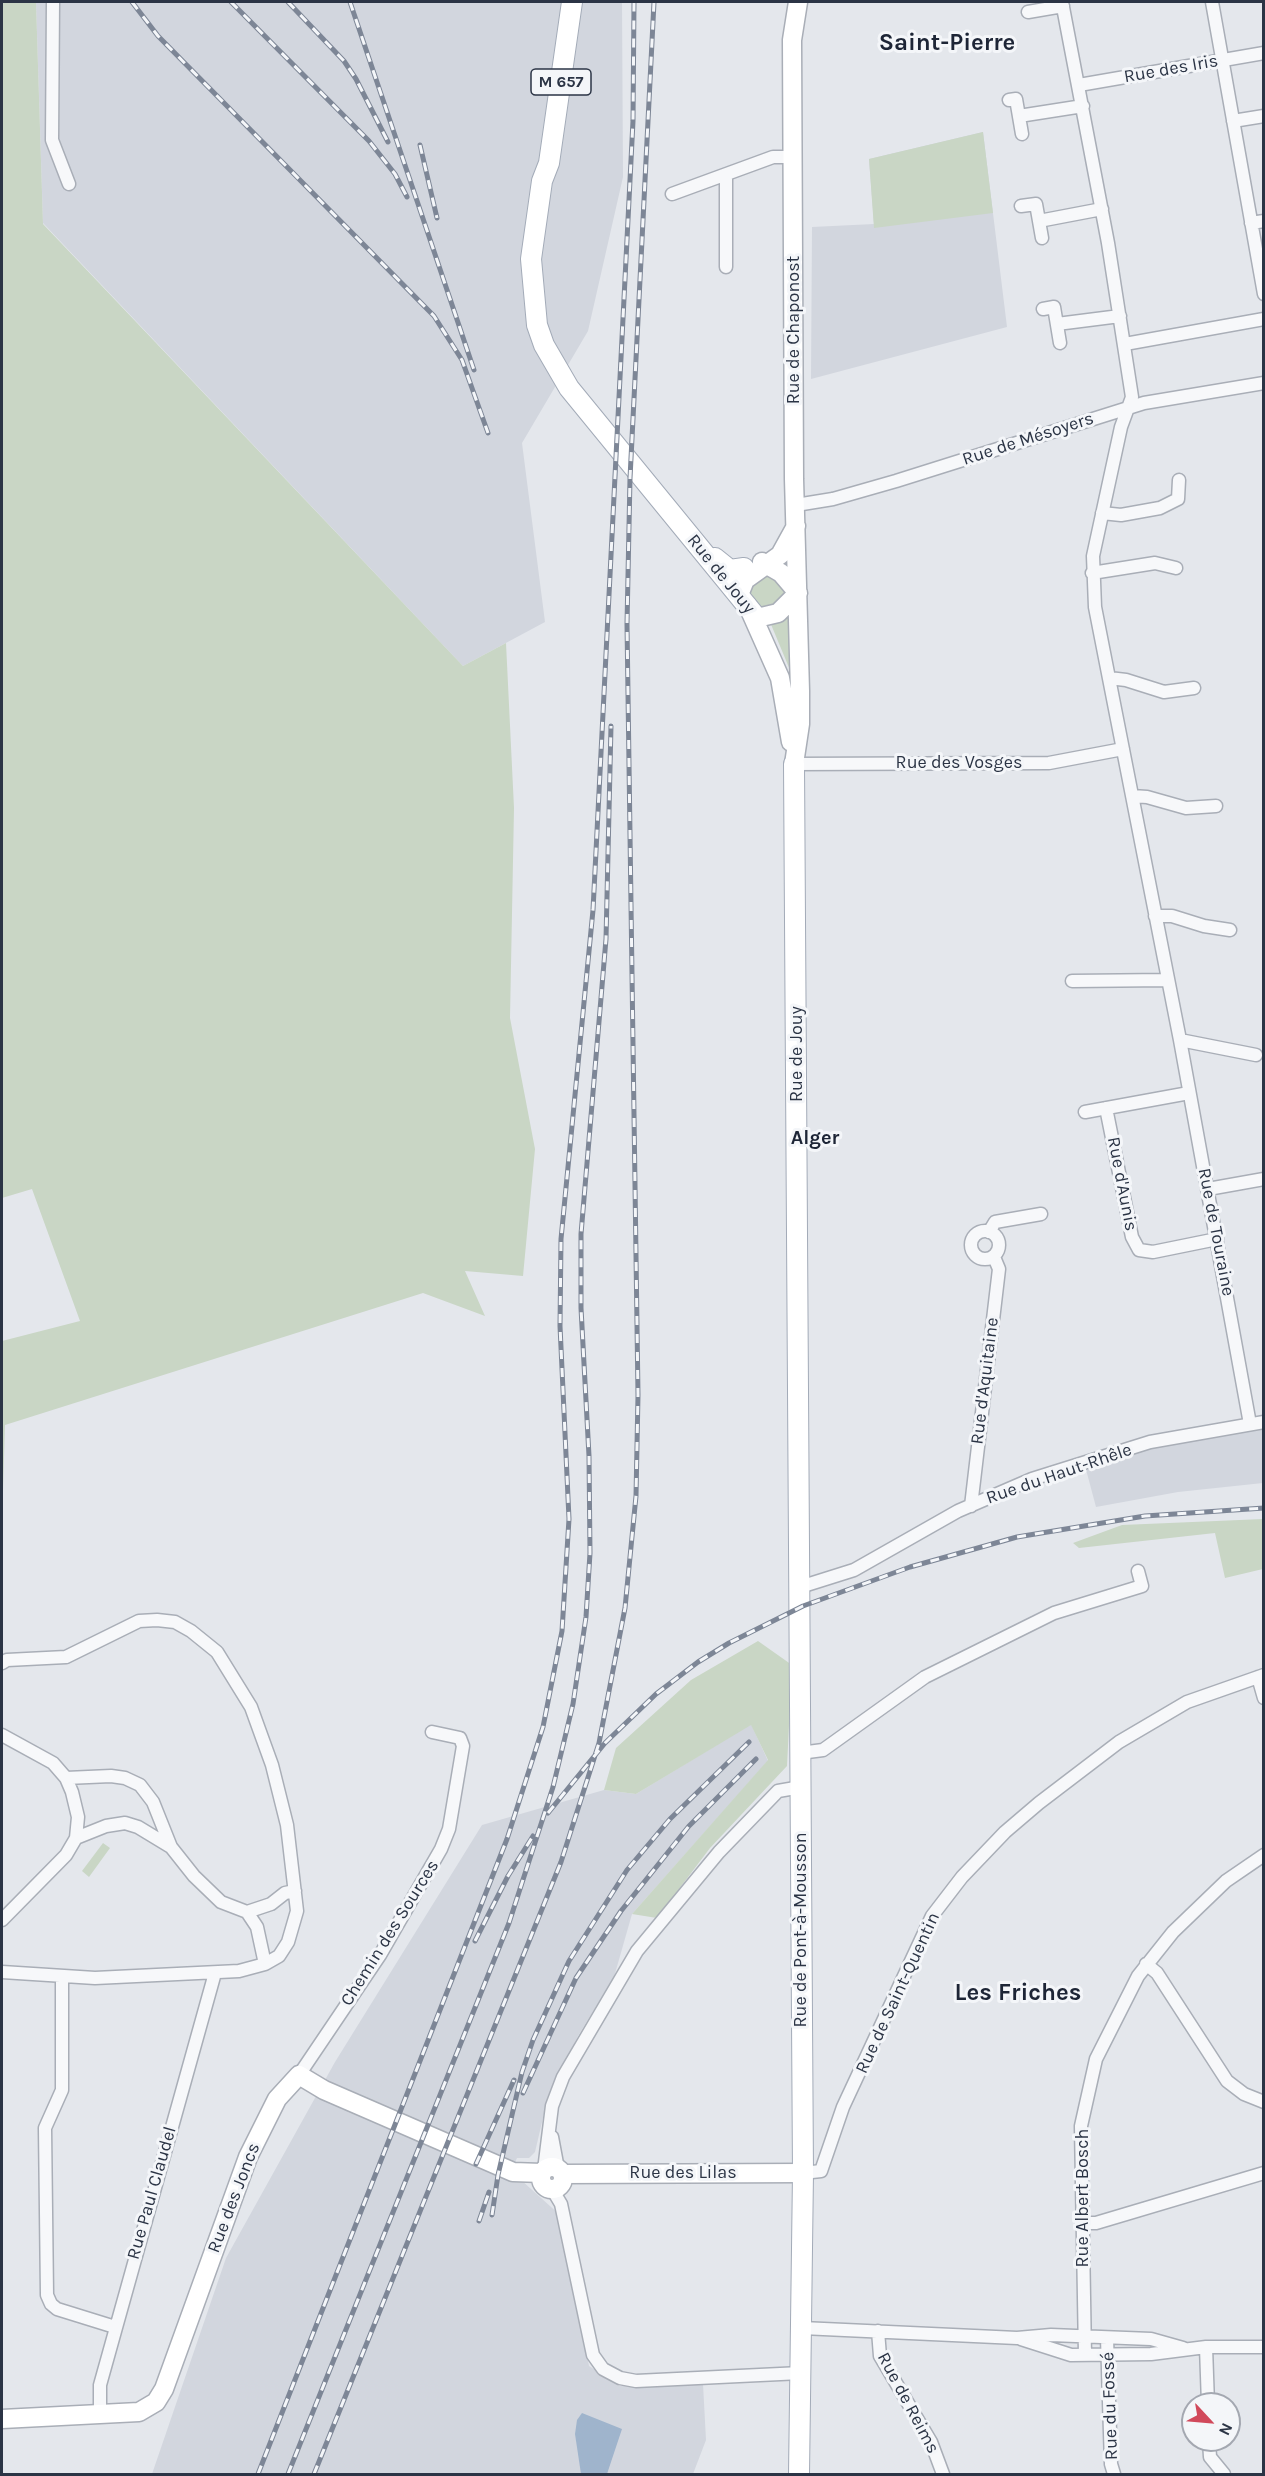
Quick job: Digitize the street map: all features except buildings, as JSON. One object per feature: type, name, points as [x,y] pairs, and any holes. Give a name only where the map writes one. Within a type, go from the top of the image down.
[{"type":"main road","name":"Rue de Jouy","points":[[572,2],[549,163],[551,183],[540,259],[533,280],[534,313],[544,345],[569,387],[748,606],[767,624],[785,662],[800,724]]},
{"type":"main road","name":"Rue de Chaponost","points":[[798,2],[792,40],[799,658]]},
{"type":"main road","points":[[687,532],[730,570],[758,565],[780,555],[796,520]]},
{"type":"main road","points":[[748,606],[778,613],[798,593],[781,573],[758,565]]},
{"type":"main road","points":[[758,565],[745,580],[748,606],[780,678],[794,764]]},
{"type":"main road","name":"Rue de Jouy","points":[[799,658],[800,724],[794,764],[799,1384]]},
{"type":"main road","name":"Rue de Pont-à-Mousson","points":[[799,1384],[803,2173],[799,2475]]},
{"type":"main road","points":[[299,2075],[324,2090],[513,2172],[519,2178],[550,2176]]},
{"type":"main road","name":"Rue des Joncs","points":[[2,2419],[145,2410],[161,2396],[244,2165],[277,2099],[299,2075]]},
{"type":"main road","name":"Rue des Lilas","points":[[550,2176],[803,2173]]},
{"type":"street","points":[[53,2],[52,141],[69,184]]},
{"type":"street","points":[[1212,2],[1233,121],[1257,222],[1263,294]]},
{"type":"street","points":[[1028,12],[1063,4]]},
{"type":"street","name":"Rue de Touraine","points":[[1063,4],[1102,209],[1132,397],[1121,427],[1102,513],[1092,573],[1095,607],[1180,1040],[1250,1424]]},
{"type":"street","name":"Rue des Iris","points":[[1079,85],[1263,53]]},
{"type":"street","points":[[1009,100],[1016,99],[1022,134]]},
{"type":"street","points":[[1019,116],[1083,106]]},
{"type":"street","points":[[1233,121],[1263,116]]},
{"type":"street","points":[[672,194],[773,157],[793,157]]},
{"type":"street","points":[[726,175],[726,267]]},
{"type":"street","points":[[1021,206],[1036,204],[1042,238]]},
{"type":"street","points":[[1039,221],[1102,209]]},
{"type":"street","points":[[1043,309],[1054,307],[1060,343]]},
{"type":"street","points":[[1057,324],[1120,316]]},
{"type":"street","points":[[1125,344],[1263,319]]},
{"type":"street","name":"Rue de Mésoyers","points":[[796,520],[827,501],[1129,407],[1263,383]]},
{"type":"street","points":[[1102,513],[1121,515],[1160,508],[1178,499],[1179,480]]},
{"type":"street","points":[[1092,573],[1155,563],[1176,568]]},
{"type":"street","points":[[1109,678],[1126,680],[1164,692],[1194,688]]},
{"type":"street","name":"Rue des Vosges","points":[[794,764],[1050,763],[1123,749]]},
{"type":"street","points":[[1132,796],[1147,797],[1186,808],[1216,806]]},
{"type":"street","points":[[1155,916],[1172,916],[1204,926],[1230,930]]},
{"type":"street","points":[[1072,981],[1167,980]]},
{"type":"street","points":[[1180,1040],[1256,1055]]},
{"type":"street","points":[[1085,1112],[1189,1093]]},
{"type":"street","name":"Rue d'Aunis","points":[[1106,1108],[1132,1237],[1139,1250],[1153,1252],[1217,1239]]},
{"type":"street","points":[[1208,1189],[1263,1179]]},
{"type":"street","points":[[994,1257],[987,1260],[978,1258],[971,1247],[977,1234],[989,1232],[995,1222],[1041,1214]]},
{"type":"street","name":"Rue d'Aquitaine","points":[[971,1506],[999,1269],[994,1257],[999,1250],[999,1241],[989,1232]]},
{"type":"street","name":"Rue du Haut-Rhêle","points":[[800,1587],[854,1570],[971,1506],[1032,1479],[1150,1442],[1263,1422]]},
{"type":"street","points":[[800,1753],[824,1750],[926,1677],[982,1648],[1054,1613],[1142,1586],[1138,1571]]},
{"type":"street","points":[[2,1663],[7,1660],[66,1657],[139,1621],[175,1622],[191,1631],[217,1652],[250,1707],[272,1765],[287,1825],[297,1911],[288,1942],[279,1956],[266,1964],[239,1971],[62,1978],[2,1972]]},
{"type":"street","points":[[1261,1676],[1263,1698]]},
{"type":"street","name":"Rue de Saint-Quentin","points":[[803,2173],[821,2171],[843,2107],[932,1916],[962,1877],[1005,1832],[1066,1781],[1119,1742],[1187,1702],[1261,1676]]},
{"type":"street","name":"Chemin des Sources","points":[[299,2075],[380,1955],[441,1849],[449,1828],[464,1746],[460,1738],[432,1732]]},
{"type":"street","points":[[2,1735],[53,1763],[66,1778],[78,1817],[76,1838],[66,1855],[2,1920]]},
{"type":"street","points":[[66,1778],[111,1776],[125,1778],[140,1785],[153,1802],[171,1847],[194,1876],[221,1902],[246,1912],[257,1926],[266,1964]]},
{"type":"street","points":[[801,1787],[778,1791],[719,1852],[638,1951],[563,2077],[549,2121],[550,2176],[561,2204],[593,2355],[603,2369],[620,2378],[636,2381],[801,2373]]},
{"type":"street","points":[[76,1838],[106,1826],[124,1823],[138,1827],[171,1847]]},
{"type":"street","name":"Rue Albert Bosch","points":[[1085,2355],[1080,2150],[1087,2094],[1096,2060],[1114,2020],[1146,1964],[1200,1904],[1263,1855]]},
{"type":"street","points":[[246,1912],[271,1904],[285,1893],[295,1891]]},
{"type":"street","points":[[1146,1964],[1157,1973],[1227,2081],[1244,2094],[1263,2102]]},
{"type":"street","name":"Rue Paul Claudel","points":[[100,2414],[100,2385],[115,2327],[215,1973]]},
{"type":"street","points":[[62,1978],[62,2090],[45,2128],[47,2295],[51,2304],[57,2309],[115,2327]]},
{"type":"street","points":[[1082,2223],[1096,2223],[1263,2173]]},
{"type":"street","points":[[802,2328],[1017,2338],[1051,2335],[1151,2339],[1183,2348]]},
{"type":"street","name":"Rue de Reims","points":[[878,2331],[880,2356],[931,2442],[943,2475]]},
{"type":"street","points":[[1017,2338],[1049,2350],[1085,2355],[1151,2354],[1183,2348],[1206,2347],[1263,2348]]},
{"type":"street","name":"Rue du Fossé","points":[[1107,2338],[1111,2464],[1114,2475]]},
{"type":"street","points":[[1206,2347],[1208,2392]]},
{"type":"street","points":[[1210,2452],[1210,2457],[1224,2475]]},
{"type":"shaded area","points":[[36,2],[622,2],[623,177],[588,331],[522,443],[545,622],[463,666],[43,223]]},
{"type":"shaded area","points":[[983,132],[1007,327],[811,379],[812,227],[874,224],[869,159]]},
{"type":"shaded area","points":[[1263,1422],[1263,1483],[1178,1492],[1096,1507],[1084,1462]]},
{"type":"shaded area","points":[[751,1724],[768,1761],[632,1914],[614,1977],[578,2036],[546,2105],[535,2152],[529,2158],[517,2158],[511,2171],[560,2215],[589,2366],[620,2386],[703,2384],[706,2440],[693,2474],[152,2474],[226,2258],[335,2062],[482,1825],[604,1790],[636,1794]]},
{"type":"green space","points":[[2,2],[36,2],[43,224],[463,666],[506,643],[514,808],[510,1018],[535,1149],[523,1276],[465,1271],[485,1316],[423,1293],[5,1425],[2,1524],[2,1341],[80,1321],[32,1189],[2,1198]]},
{"type":"green space","points":[[983,132],[993,213],[874,228],[869,159]]},
{"type":"green space","points":[[769,573],[784,588],[784,598],[779,607],[762,609],[747,590],[749,580]]},
{"type":"green space","points":[[789,611],[795,682],[770,622]]},
{"type":"green space","points":[[1263,1519],[1263,1569],[1225,1578],[1215,1533],[1079,1548],[1073,1543],[1122,1525]]},
{"type":"green space","points":[[758,1641],[792,1665],[787,1766],[710,1848],[657,1918],[632,1914],[768,1760],[751,1725],[636,1794],[604,1790],[616,1748],[691,1680]]},
{"type":"green space","points":[[103,1843],[110,1848],[89,1877],[82,1871]]},
{"type":"water","points":[[582,2413],[622,2429],[607,2474],[581,2474],[575,2434],[577,2420]]},
{"type":"railway","points":[[132,2],[158,36],[434,316],[462,360],[488,433]]},
{"type":"railway","points":[[231,2],[369,141],[395,174],[407,197]]},
{"type":"railway","points":[[288,2],[344,61],[356,79],[388,142]]},
{"type":"railway","points":[[350,2],[474,370]]},
{"type":"railway","points":[[258,2474],[507,1839],[543,1727],[562,1631],[569,1519],[560,1326],[561,1239],[593,910],[633,121],[634,2]]},
{"type":"railway","points":[[314,2474],[561,1862],[599,1743],[625,1608],[636,1496],[638,1395],[627,624],[630,478],[654,2]]},
{"type":"railway","points":[[420,145],[437,218]]},
{"type":"railway","points":[[288,2474],[509,1923],[553,1787],[573,1704],[586,1617],[590,1553],[589,1456],[581,1308],[581,1234],[606,939],[611,726]]},
{"type":"railway","points":[[548,1813],[605,1743],[656,1694],[698,1662],[729,1643],[803,1606],[910,1567],[1017,1537],[1145,1516],[1264,1508]]},
{"type":"railway","points":[[492,2215],[498,2175],[522,2072],[533,2040],[569,1961],[627,1870],[670,1819],[749,1742]]},
{"type":"railway","points":[[523,2093],[576,1978],[621,1911],[689,1826],[756,1759]]},
{"type":"railway","points":[[475,1941],[508,1876],[533,1836]]},
{"type":"railway","points":[[476,2164],[514,2080]]},
{"type":"railway","points":[[479,2221],[489,2192]]},
{"type":"district","name":"Saint-Pierre","points":[[947,43]]},
{"type":"district","name":"Alger","points":[[815,1138]]},
{"type":"district","name":"Les Friches","points":[[1018,1993]]}]
